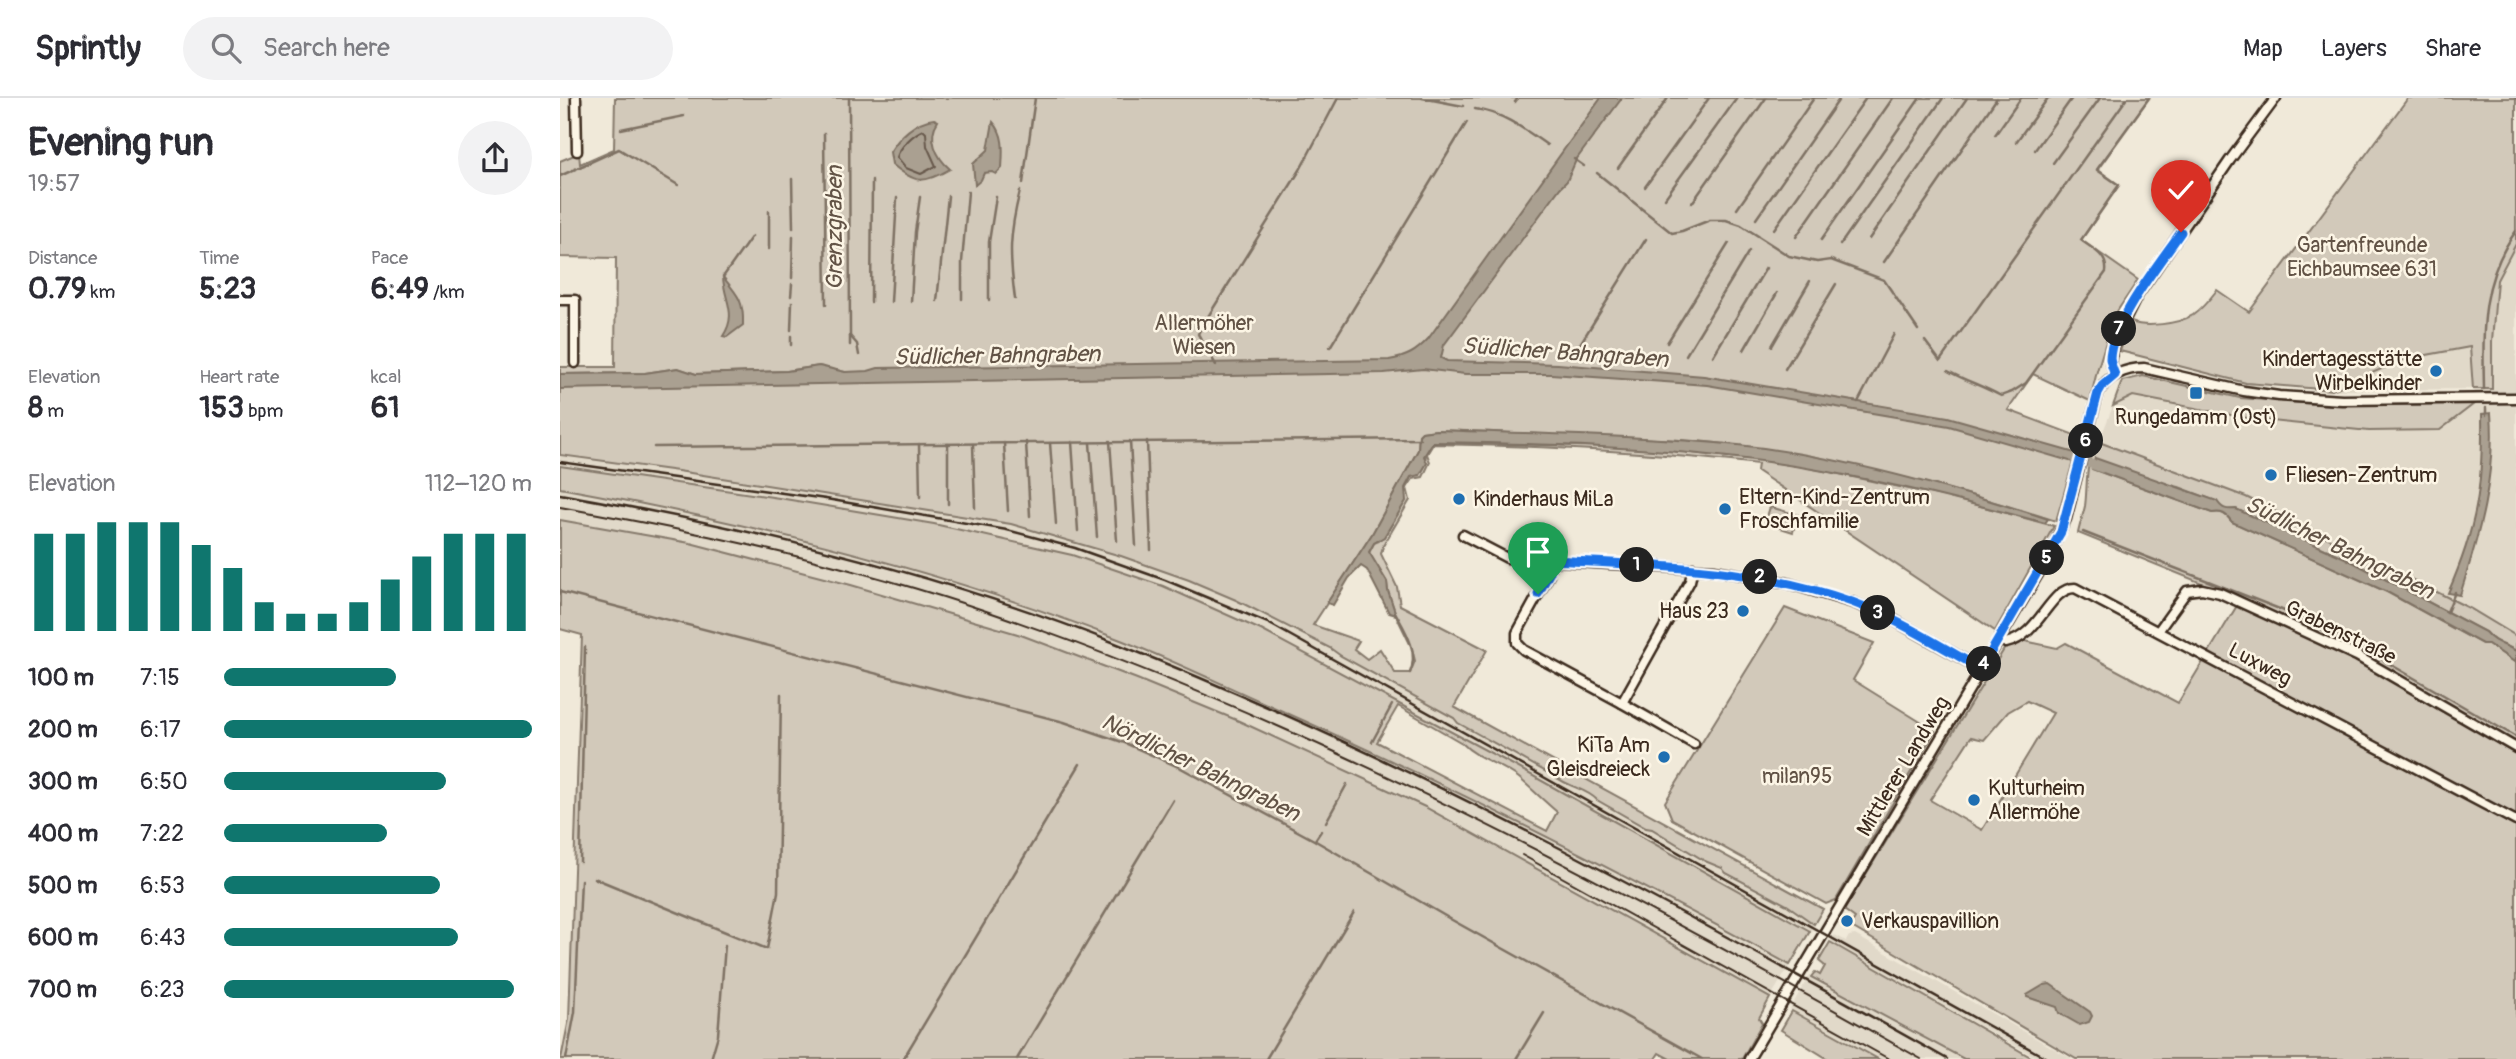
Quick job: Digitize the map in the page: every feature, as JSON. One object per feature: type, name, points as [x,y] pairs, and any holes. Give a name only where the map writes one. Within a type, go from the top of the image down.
[{"type":"street","points":[[576,98],[577,150]]},
{"type":"street","points":[[2276,98],[2219,176],[2133,304],[2112,349],[2110,363],[2115,375],[2129,369],[2148,368],[2244,391],[2313,399],[2516,398]]},
{"type":"street","points":[[560,300],[575,300],[575,363]]},
{"type":"street","name":"Mittlerer Landweg","points":[[1749,1059],[2061,532],[2079,472],[2094,404],[2102,386],[2115,375]]},
{"type":"street","points":[[1463,535],[1507,558],[1693,568],[1732,572],[1787,583],[1854,603],[1905,625],[1981,669]]},
{"type":"street","points":[[1550,560],[1550,572],[1517,631],[1516,641],[1524,650],[1694,744]]},
{"type":"street","points":[[1622,703],[1690,581],[1693,568]]},
{"type":"street","name":"Luxweg","points":[[1999,639],[2006,643],[2022,638],[2062,591],[2075,588],[2159,630],[2516,821]]},
{"type":"street","name":"Grabenstraße","points":[[2159,630],[2187,591],[2202,589],[2220,593],[2357,656],[2516,748]]},
{"type":"shaded area","points":[[2516,244],[2516,636],[2471,609],[2246,497],[2099,442],[2113,406],[2133,396],[2252,419],[2369,431],[2441,430],[2474,404],[2473,389],[2492,389],[2492,341],[2497,280]]},
{"type":"shaded area","points":[[2470,347],[2473,389],[2332,390],[2405,359]]},
{"type":"shaded area","points":[[560,455],[1011,524],[1121,556],[1189,580],[1236,600],[1330,648],[1454,718],[1458,723],[1722,868],[1726,874],[1787,905],[1814,924],[1810,931],[1517,767],[1261,630],[1163,586],[1072,555],[1003,538],[779,498],[560,466]]},
{"type":"shaded area","points":[[560,488],[750,527],[912,569],[1113,637],[1351,741],[1475,801],[1689,909],[1790,965],[1770,998],[1425,807],[1239,721],[1021,635],[851,585],[690,543],[560,520]]},
{"type":"shaded area","points":[[1835,935],[1846,941],[1849,936],[1855,935],[2072,1059],[2039,1059],[1830,942]]},
{"type":"shaded area","points":[[1809,976],[1961,1059],[1879,1059],[1790,1009]]},
{"type":"green space","name":"Allermöher Wiesen","points":[[615,98],[2149,98],[2097,169],[2119,185],[2081,240],[2138,280],[2114,316],[2090,401],[2033,374],[2008,410],[2080,437],[2056,521],[1901,476],[1742,446],[1682,440],[1436,430],[1419,435],[1418,450],[1372,534],[1313,625],[1359,641],[1354,649],[1367,659],[1380,649],[1395,673],[1410,673],[1415,661],[1412,648],[1396,615],[1387,582],[1369,553],[1374,543],[1379,541],[1411,477],[1425,460],[1427,449],[1433,442],[1646,448],[1759,460],[1947,497],[2054,526],[1995,631],[1757,471],[1758,464],[1596,450],[1433,444],[1427,454],[1430,462],[1423,477],[1413,479],[1407,488],[1410,500],[1381,554],[1397,587],[1400,605],[1487,650],[1454,707],[1823,909],[1814,924],[1787,905],[1458,723],[1454,718],[1330,648],[1236,600],[1189,580],[1121,556],[1011,524],[560,455],[560,383],[857,383],[858,372],[819,366],[787,371],[696,374],[678,368],[645,373],[560,374],[560,367],[615,367],[616,258],[560,257],[560,161],[579,153],[580,164],[614,149]]},
{"type":"green space","name":"Gartenfreunde Eichbaumsee 631","points":[[2408,98],[2516,98],[2516,244],[2497,280],[2492,341],[2492,389],[2473,389],[2470,347],[2405,359],[2332,390],[2246,383],[2120,351],[2131,322],[2153,325],[2187,318],[2200,309],[2217,290],[2249,312]]},
{"type":"green space","points":[[2143,376],[2240,398],[2330,405],[2474,404],[2440,430],[2369,431],[2252,419],[2133,396],[2113,406],[2122,381]]},
{"type":"green space","points":[[2099,442],[2246,497],[2471,609],[2516,636],[2516,651],[2345,558],[2236,509],[2221,508],[2216,501],[2179,487],[2092,469],[2212,513],[2224,514],[2232,522],[2387,592],[2482,644],[2488,644],[2516,663],[2516,1059],[2076,1059],[1850,926],[1855,918],[1844,910],[2011,638],[2057,648],[2066,643],[2178,703],[2241,599],[2078,533],[2085,506],[2089,463]],"holes":[[[2027,701],[2053,713],[1982,830],[1930,800],[1971,737],[1984,740],[2008,712]]]},
{"type":"green space","points":[[560,466],[779,498],[934,524],[1072,555],[1163,586],[1261,630],[1517,767],[1810,931],[1790,965],[1598,863],[1403,766],[1153,653],[1046,612],[840,549],[700,516],[560,488]],"holes":[[[1398,706],[1462,743],[1475,754],[1519,778],[1557,812],[1547,831],[1377,742]]]},
{"type":"green space","points":[[1770,507],[1798,515],[1793,532],[1765,523]]},
{"type":"green space","points":[[560,520],[690,543],[851,585],[1021,635],[1239,721],[1425,807],[1770,998],[1759,1018],[1762,1023],[1742,1059],[1670,1059],[1659,1053],[1655,1059],[561,1059],[569,1019],[582,635],[560,629]]},
{"type":"green space","name":"milan95","points":[[1785,608],[1874,643],[1853,680],[1935,731],[1836,900],[1826,904],[1672,819],[1665,802]]},
{"type":"green space","points":[[1830,942],[2034,1059],[1964,1059],[1811,977],[1815,972],[1820,975],[1825,966],[1819,961]]},
{"type":"green space","points":[[1792,1011],[1878,1059],[1828,1059],[1781,1030]]},
{"type":"water","points":[[1601,98],[1622,98],[1576,160],[1567,181],[1444,345],[1441,358],[1447,361],[1558,364],[1704,376],[1948,417],[2075,453],[2073,462],[1949,426],[1707,385],[1551,374],[1465,374],[1423,369],[1384,373],[560,389],[560,374],[645,373],[678,368],[696,374],[787,371],[819,366],[845,372],[878,368],[1389,360],[1401,357],[1415,351],[1428,339]]},
{"type":"water","points":[[934,119],[938,121],[933,140],[941,159],[950,169],[920,180],[907,175],[892,164],[890,152],[908,131],[920,123]]},
{"type":"water","points":[[993,122],[1001,138],[1002,168],[996,174],[984,173],[975,185],[973,164],[988,150]]},
{"type":"water","points":[[723,277],[739,299],[743,317],[743,325],[727,337],[723,336],[730,314]]},
{"type":"water","points":[[2491,413],[2491,460],[2474,550],[2460,595],[2448,593],[2466,547],[2476,506],[2481,463],[2482,414]]},
{"type":"water","points":[[1436,430],[1663,439],[1776,450],[1895,474],[2048,519],[2045,523],[1904,488],[1761,461],[1638,449],[1433,442],[1424,456],[1427,463],[1420,475],[1411,477],[1405,488],[1406,501],[1384,537],[1374,543],[1369,552],[1387,582],[1396,615],[1389,613],[1367,570],[1361,566],[1349,578],[1333,605],[1327,603],[1372,534],[1418,450],[1419,435]]},
{"type":"water","points":[[2095,458],[2217,501],[2225,508],[2236,509],[2345,558],[2516,651],[2516,663],[2488,644],[2482,644],[2387,592],[2232,522],[2224,514],[2212,513],[2092,469]]},
{"type":"water","points":[[2050,984],[2090,1012],[2092,1016],[2089,1022],[2080,1025],[2059,1013],[2057,1007],[2027,997]]},
{"type":"waterway","name":"Grenzgraben","points":[[849,98],[850,336],[857,344],[859,355]]},
{"type":"waterway","points":[[1023,183],[1035,98]]},
{"type":"waterway","points":[[1204,323],[1300,170],[1338,98]]},
{"type":"waterway","points":[[1422,98],[1463,106]]},
{"type":"waterway","points":[[1515,102],[1518,98]]},
{"type":"waterway","points":[[1618,168],[1668,98]]},
{"type":"waterway","points":[[1645,187],[1709,98]]},
{"type":"waterway","points":[[1665,198],[1737,98]]},
{"type":"waterway","points":[[1692,203],[1766,98]]},
{"type":"waterway","points":[[1737,209],[1814,98]]},
{"type":"waterway","points":[[1756,219],[1840,98]]},
{"type":"waterway","points":[[1774,229],[1866,98]]},
{"type":"waterway","points":[[1796,237],[1893,98]]},
{"type":"waterway","points":[[1821,240],[1920,98]]},
{"type":"waterway","points":[[1840,245],[1943,98]]},
{"type":"waterway","points":[[1869,239],[1967,98]]},
{"type":"waterway","points":[[1884,262],[1997,98]]},
{"type":"waterway","points":[[1995,135],[2021,98]]},
{"type":"waterway","points":[[2016,142],[2048,98]]},
{"type":"waterway","points":[[2035,150],[2072,98]]},
{"type":"waterway","points":[[2053,163],[2100,98]]},
{"type":"waterway","points":[[1925,341],[1940,361],[2127,98]]},
{"type":"waterway","points":[[1948,371],[2001,396],[2026,383],[2106,272],[2102,257],[2081,240],[2119,185],[2097,170],[2149,98]]},
{"type":"waterway","points":[[1475,109],[1504,118],[1547,145]]},
{"type":"waterway","points":[[621,129],[684,116]]},
{"type":"waterway","points":[[1330,347],[1467,122]]},
{"type":"waterway","points":[[824,133],[826,304]]},
{"type":"waterway","points":[[560,176],[619,149],[678,185]]},
{"type":"waterway","points":[[1574,159],[1584,166]]},
{"type":"waterway","points":[[1597,173],[1672,233],[1710,220],[1726,220],[1741,225],[1789,256],[1817,262],[1831,260],[1884,280],[1918,330]]},
{"type":"waterway","points":[[792,179],[793,228]]},
{"type":"waterway","points":[[871,302],[872,180]]},
{"type":"waterway","points":[[1015,299],[1011,245],[1020,191]]},
{"type":"waterway","points":[[962,299],[968,192]]},
{"type":"waterway","points":[[937,301],[948,196]]},
{"type":"waterway","points":[[911,302],[920,197]]},
{"type":"waterway","points":[[989,300],[989,242],[996,197]]},
{"type":"waterway","points":[[891,302],[897,198]]},
{"type":"waterway","points":[[769,211],[769,249]]},
{"type":"waterway","points":[[2484,389],[2486,307],[2496,269],[2516,231]]},
{"type":"waterway","points":[[723,277],[752,236]]},
{"type":"waterway","points":[[792,278],[793,236]]},
{"type":"waterway","points":[[1580,344],[1646,239]]},
{"type":"waterway","points":[[1667,343],[1729,243]]},
{"type":"waterway","points":[[1686,355],[1749,251]]},
{"type":"waterway","points":[[1713,356],[1766,268]]},
{"type":"waterway","points":[[1772,346],[1810,281]]},
{"type":"waterway","points":[[791,296],[792,284]]},
{"type":"waterway","points":[[1785,369],[1836,284]]},
{"type":"waterway","points":[[1744,350],[1777,293]]},
{"type":"waterway","points":[[791,330],[792,302]]},
{"type":"waterway","points":[[1200,330],[1198,334],[1216,365]]},
{"type":"waterway","points":[[1858,402],[1894,334]]},
{"type":"waterway","points":[[791,336],[791,345]]},
{"type":"waterway","name":"Grenzgraben","points":[[850,336],[850,345]]},
{"type":"waterway","points":[[2486,408],[2486,415]]},
{"type":"waterway","points":[[654,447],[1420,439]]},
{"type":"waterway","points":[[1110,441],[1117,541]]},
{"type":"waterway","points":[[1130,441],[1136,546]]},
{"type":"waterway","points":[[1147,441],[1151,550]]},
{"type":"waterway","points":[[1026,442],[1030,516]]},
{"type":"waterway","points":[[1072,442],[1078,531]]},
{"type":"waterway","points":[[1004,443],[1008,511]]},
{"type":"waterway","points":[[1050,443],[1056,524]]},
{"type":"waterway","points":[[1090,443],[1097,537]]},
{"type":"waterway","points":[[919,444],[920,497]]},
{"type":"waterway","points":[[948,444],[948,504]]},
{"type":"waterway","points":[[973,444],[975,508]]},
{"type":"waterway","name":"Südlicher Bahngraben","points":[[2074,458],[2102,468]]},
{"type":"waterway","points":[[2083,532],[2282,610],[2357,645],[2516,737]]},
{"type":"waterway","name":"Nördlicher Bahngraben","points":[[560,592],[1064,722],[1125,743],[1181,768],[1314,840],[1702,1059]]},
{"type":"waterway","points":[[2447,612],[2455,592]]},
{"type":"waterway","points":[[1395,612],[1412,649],[1410,673]]},
{"type":"waterway","points":[[580,862],[585,647]]},
{"type":"waterway","points":[[594,878],[767,949],[778,892],[781,694]]},
{"type":"waterway","points":[[1372,742],[1392,705]]},
{"type":"waterway","points":[[903,1059],[1080,764]]},
{"type":"waterway","points":[[1326,822],[1347,784]]},
{"type":"waterway","points":[[1017,1059],[1173,800]]},
{"type":"waterway","points":[[1315,840],[1321,831]]},
{"type":"waterway","points":[[566,1059],[575,1012],[581,880]]},
{"type":"waterway","points":[[1266,1059],[1354,912]]},
{"type":"waterway","points":[[711,1059],[718,1035],[725,945]]},
{"type":"waterway","points":[[1516,1059],[1544,1013]]},
{"type":"tram line","points":[[560,507],[723,539],[832,565],[992,613],[1113,657],[1232,706],[1466,815],[1695,934],[1921,1059]]},
{"type":"tram line","points":[[1522,855],[1889,1059]]},
{"type":"railway","points":[[560,462],[826,499],[1007,530],[1075,548],[1165,580],[1268,623],[2048,1059]]},
{"type":"railway","points":[[560,494],[701,521],[841,555],[980,595],[1115,643],[1222,687],[1434,785],[1744,946],[1947,1059]]},
{"type":"place","name":"Kindertagesstätte Wirbelkinder","points":[[2436,371]]},
{"type":"place","name":"Rungedamm (Ost)","points":[[2196,393]]},
{"type":"place","name":"Fliesen-Zentrum","points":[[2271,475]]},
{"type":"place","name":"Kinderhaus MiLa","points":[[1459,499]]},
{"type":"place","name":"Eltern-Kind-Zentrum Froschfamilie","points":[[1725,509]]},
{"type":"place","name":"Haus 23","points":[[1743,611]]},
{"type":"place","name":"KiTa Am Gleisdreieck","points":[[1664,757]]},
{"type":"place","name":"Kulturheim Allermöhe","points":[[1974,800]]},
{"type":"place","name":"Verkauspavillion","points":[[1847,921]]},
{"type":"route","points":[[1538,594],[1550,572],[1550,560],[1732,572],[1787,583],[1854,603],[1905,625],[1981,669],[2061,532],[2087,440],[2094,404],[2102,386],[2115,375],[2110,363],[2111,353],[2122,322],[2181,232]]}]
